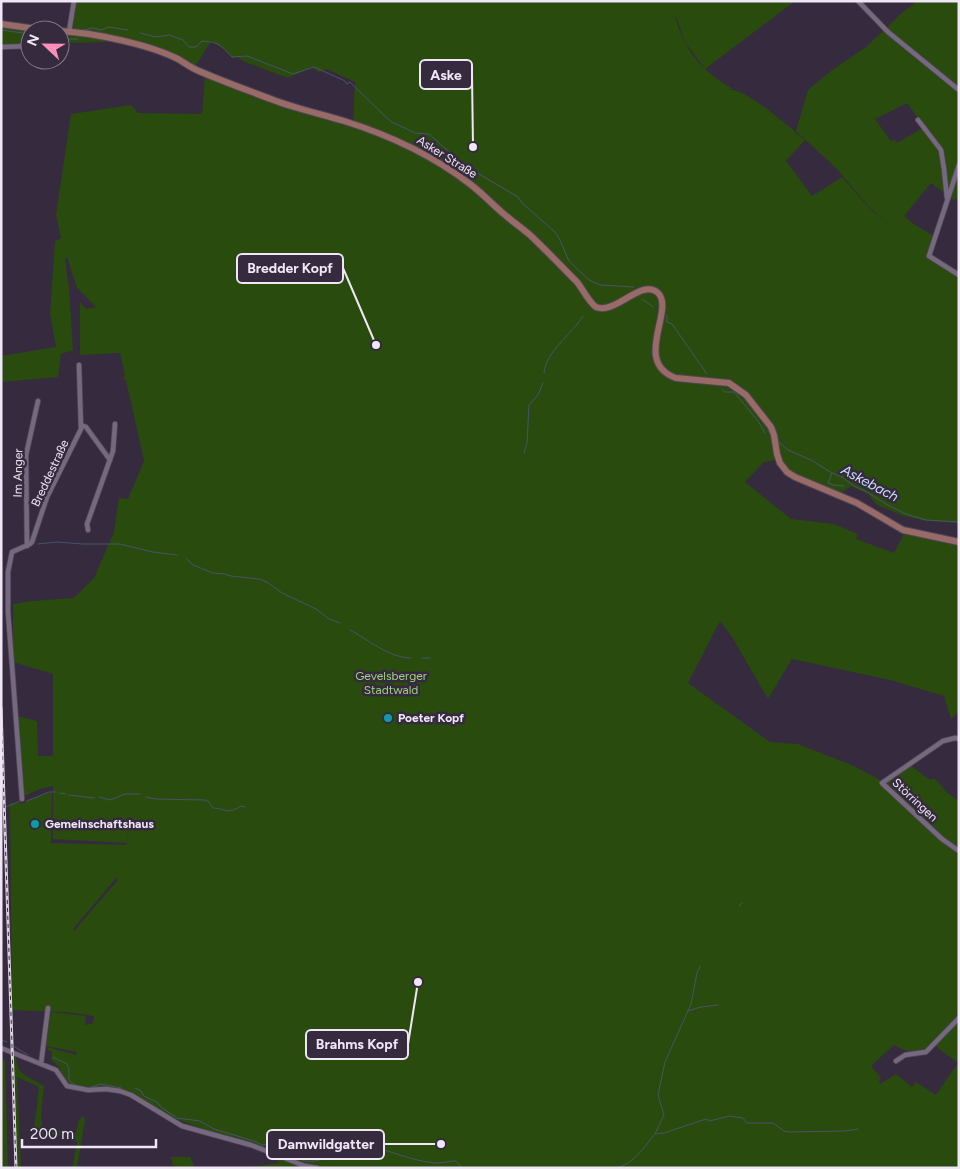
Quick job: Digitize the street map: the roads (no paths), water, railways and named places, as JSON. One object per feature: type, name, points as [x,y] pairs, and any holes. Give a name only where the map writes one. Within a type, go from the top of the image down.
[{"type":"street","points":[[70,32],[74,1]]},
{"type":"street","points":[[858,1],[888,32],[959,90]]},
{"type":"street","points":[[1,24],[20,27]]},
{"type":"street","name":"Asker Straße","points":[[70,32],[132,43],[155,50],[178,59],[198,71],[276,101],[345,121],[419,150],[471,184],[529,234],[583,289],[595,307],[607,307],[649,288],[660,294],[663,305],[656,336],[656,351],[662,370],[676,378],[729,383],[746,396],[771,427],[777,454],[786,472],[795,478],[857,502],[903,530],[959,542]]},
{"type":"street","points":[[1,47],[20,46]]},
{"type":"street","points":[[918,120],[940,150],[948,199]]},
{"type":"street","points":[[959,165],[929,256],[959,275]]},
{"type":"street","name":"Breddestraße","points":[[22,799],[10,649],[8,576],[12,552],[32,542],[47,497],[70,453],[81,425],[79,365]]},
{"type":"street","name":"Im Anger","points":[[27,546],[26,455],[38,401]]},
{"type":"street","points":[[88,530],[86,524],[113,451],[115,424]]},
{"type":"street","points":[[81,425],[86,427],[110,460]]},
{"type":"street","points":[[1,576],[8,576]]},
{"type":"street","name":"Störringen","points":[[959,739],[954,738],[944,741],[882,783],[942,838],[959,851]]},
{"type":"street","points":[[41,1064],[48,1008]]},
{"type":"street","points":[[896,1061],[905,1055],[926,1052],[959,1018]]},
{"type":"street","points":[[1,1048],[56,1070],[67,1086],[88,1090],[106,1089],[120,1091],[144,1102],[182,1126],[252,1146],[306,1166],[317,1168]]},
{"type":"waterway","name":"Askebach","points":[[83,30],[93,28],[101,30],[109,27],[128,30]]},
{"type":"waterway","name":"Askebach","points":[[1,30],[20,33]]},
{"type":"waterway","name":"Askebach","points":[[140,33],[156,37],[169,35],[183,40],[189,47],[196,47],[202,41],[213,43],[222,47],[232,57],[247,56],[293,74],[314,67],[345,81],[347,84],[350,82],[390,121],[415,133],[429,134],[461,162],[470,165],[474,171],[518,197],[522,203],[554,231],[569,261],[589,280],[600,285],[634,287]]},
{"type":"waterway","name":"Askebach","points":[[70,39],[78,39]]},
{"type":"waterway","name":"Askebach","points":[[642,299],[653,307]]},
{"type":"waterway","name":"Askebach","points":[[667,315],[667,322],[672,324],[707,374]]},
{"type":"waterway","points":[[544,373],[549,357],[583,316]]},
{"type":"waterway","points":[[524,453],[527,443],[529,405],[538,395],[543,383]]},
{"type":"waterway","name":"Askebach","points":[[722,389],[725,392],[734,392],[758,421],[765,433]]},
{"type":"waterway","name":"Askebach","points":[[778,441],[788,450],[811,460],[906,514],[926,520],[959,522]]},
{"type":"waterway","points":[[832,473],[828,483],[844,486]]},
{"type":"waterway","points":[[38,544],[57,542],[120,544],[153,552],[177,555]]},
{"type":"waterway","points":[[186,558],[193,565],[213,573],[259,579],[267,582],[282,593],[316,609],[329,619],[340,623]]},
{"type":"waterway","points":[[350,630],[387,652],[411,658]]},
{"type":"waterway","points":[[422,658],[430,658]]},
{"type":"waterway","points":[[27,801],[49,792],[55,792]]},
{"type":"waterway","points":[[60,793],[66,794]]},
{"type":"waterway","points":[[99,797],[110,800],[125,794],[140,794]]},
{"type":"waterway","points":[[69,795],[94,798]]},
{"type":"waterway","points":[[146,797],[155,799],[205,800],[213,808],[227,811],[241,806],[245,807]]},
{"type":"waterway","points":[[6,807],[20,801]]},
{"type":"waterway","points":[[739,906],[742,903]]},
{"type":"waterway","points":[[700,966],[691,1004],[665,1062],[658,1095],[664,1115],[655,1134],[664,1133],[706,1119],[710,1121],[729,1116],[743,1118],[747,1123],[773,1123],[784,1131],[789,1132],[858,1129]]},
{"type":"waterway","points":[[688,1011],[718,1005]]},
{"type":"waterway","points":[[1,1040],[7,1042]]},
{"type":"waterway","points":[[15,1047],[28,1055]]},
{"type":"waterway","points":[[53,1057],[67,1064],[69,1080],[79,1086]]},
{"type":"waterway","points":[[88,1088],[101,1084],[121,1088]]},
{"type":"waterway","points":[[135,1088],[177,1118],[200,1121],[214,1129],[262,1145],[284,1144],[294,1150],[302,1160],[316,1161],[332,1156],[345,1143]]},
{"type":"waterway","points":[[617,1168],[633,1159],[654,1135]]},
{"type":"waterway","points":[[349,1141],[425,1162],[456,1161],[462,1168]]},
{"type":"railway","points":[[1,708],[16,1168]]},
{"type":"place","name":"Aske","points":[[473,147]]},
{"type":"place","name":"Bredder Kopf","points":[[376,345]]},
{"type":"place","name":"Poeter Kopf","points":[[388,718]]},
{"type":"place","name":"Gemeinschaftshaus","points":[[35,824]]},
{"type":"place","name":"Brahms Kopf","points":[[418,982]]},
{"type":"place","name":"Damwildgatter","points":[[441,1144]]},
{"type":"park label","name":"Gevelsberger Stadtwald","points":[[391,683]]}]
